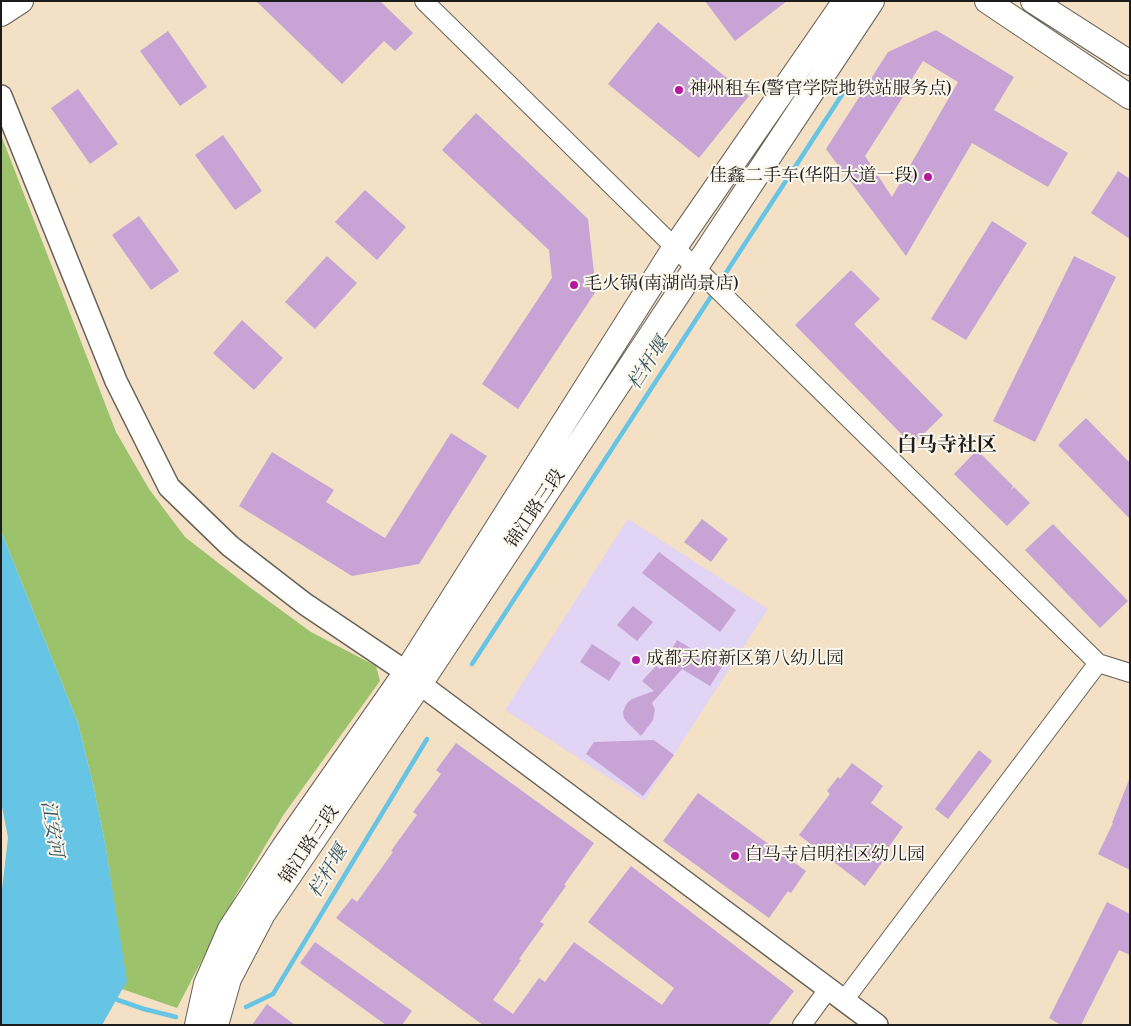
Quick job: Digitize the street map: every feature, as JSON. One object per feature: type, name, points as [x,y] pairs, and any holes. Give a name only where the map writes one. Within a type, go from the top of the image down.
[{"type":"main road","points":[[1,14],[21,1]]},
{"type":"main road","name":"锦江路三段","points":[[216,1025],[229,979],[263,914],[413,678],[675,248],[845,1]]},
{"type":"main road","name":"锦江路三段","points":[[197,1025],[206,984],[230,929],[283,848],[413,678],[709,281],[872,1]]},
{"type":"main road","points":[[987,1],[1130,96]]},
{"type":"main road","points":[[1033,1],[1130,63]]},
{"type":"street","points":[[424,1],[1098,663],[1130,673]]},
{"type":"street","points":[[1,96],[116,382],[170,486],[230,546],[305,604],[413,678],[878,1025]]},
{"type":"street","points":[[802,1025],[837,994],[1098,663]]},
{"type":"shaded area","name":"成都天府新区第八幼儿园","points":[[628,519],[768,609],[644,801],[505,710]]},
{"type":"green space","points":[[1,135],[116,432],[149,489],[185,537],[311,632],[376,666],[380,681],[284,814],[236,895],[177,1008],[122,989],[126,980],[105,843],[78,723],[1,531]]},
{"type":"water","name":"江安河","points":[[1,531],[78,723],[93,784],[105,843],[127,981],[102,1025],[1,1025],[1,898],[8,838],[1,801]]},
{"type":"building","points":[[256,1],[380,1],[413,33],[395,51],[384,41],[342,84]]},
{"type":"building","points":[[705,1],[787,1],[735,41]]},
{"type":"building","name":"神州租车(警官学院地铁站服务点)","points":[[658,22],[749,96],[699,158],[608,84]]},
{"type":"building","points":[[936,30],[1014,77],[994,110],[1068,153],[1048,187],[972,143],[906,256],[826,149],[888,52]],"holes":[[[923,61],[958,82],[892,197],[865,156],[912,83],[910,82]]]},
{"type":"building","points":[[168,31],[207,87],[180,106],[140,51]]},
{"type":"building","points":[[78,89],[118,144],[90,164],[51,108]]},
{"type":"building","points":[[476,113],[588,219],[596,291],[518,409],[482,384],[552,278],[549,250],[442,150]]},
{"type":"building","points":[[223,135],[262,191],[235,210],[195,155]]},
{"type":"building","points":[[1118,171],[1130,179],[1130,239],[1091,213]]},
{"type":"building","points":[[365,190],[406,227],[377,260],[335,222]]},
{"type":"building","points":[[139,216],[179,271],[151,290],[112,235]]},
{"type":"building","points":[[992,221],[1027,243],[966,340],[931,319]]},
{"type":"building","points":[[327,256],[357,283],[315,329],[285,302]]},
{"type":"building","points":[[1074,256],[1116,277],[1035,442],[993,421]]},
{"type":"building","points":[[851,270],[880,299],[854,324],[943,415],[912,445],[795,325]]},
{"type":"building","points":[[242,320],[283,358],[254,390],[213,353]]},
{"type":"building","points":[[1086,418],[1130,463],[1130,519],[1058,445]]},
{"type":"building","points":[[451,433],[487,456],[419,564],[352,576],[239,506],[272,452],[334,490],[326,502],[385,538]]},
{"type":"building","points":[[977,450],[1013,486],[1011,490],[1014,487],[1030,503],[1007,526],[954,474]]},
{"type":"building","points":[[702,519],[728,539],[711,562],[684,542]]},
{"type":"building","points":[[1053,524],[1128,601],[1100,628],[1025,550]]},
{"type":"building","points":[[659,552],[736,610],[720,632],[642,573]]},
{"type":"building","points":[[633,606],[653,622],[637,641],[617,625]]},
{"type":"building","points":[[677,640],[722,667],[710,686],[682,669],[652,703],[655,710],[653,720],[641,736],[624,718],[623,712],[627,703],[632,699],[654,691],[642,681],[656,666],[660,669]]},
{"type":"building","points":[[592,644],[621,663],[609,681],[580,662]]},
{"type":"building","points":[[654,740],[674,755],[643,796],[586,754],[594,742]]},
{"type":"building","points":[[456,743],[594,843],[540,922],[544,924],[493,1000],[513,1014],[539,978],[545,982],[574,942],[662,1005],[674,988],[588,922],[631,866],[794,991],[768,1025],[483,1025],[336,918],[352,898],[357,902],[393,852],[391,851],[417,815],[413,812],[441,774],[436,770]]},
{"type":"building","points":[[979,750],[992,761],[948,819],[935,809]]},
{"type":"building","points":[[852,763],[883,786],[871,803],[903,827],[888,848],[891,850],[865,886],[799,835],[830,794],[827,791],[838,777],[840,779]]},
{"type":"building","points":[[1129,780],[1130,870],[1098,854],[1113,823]]},
{"type":"building","name":"白马寺启明社区幼儿园","points":[[698,793],[806,871],[791,893],[788,891],[769,918],[663,841]]},
{"type":"building","points":[[1107,902],[1130,914],[1130,955],[1119,950],[1081,1025],[1061,1025],[1049,1018]]},
{"type":"building","points":[[315,942],[412,1011],[402,1025],[386,1025],[300,963]]},
{"type":"building","points":[[267,1004],[295,1025],[252,1025]]},
{"type":"waterway","name":"栏杆堰","points":[[718,285],[851,81]]},
{"type":"waterway","name":"栏杆堰","points":[[472,664],[714,292]]},
{"type":"waterway","name":"栏杆堰","points":[[246,1007],[273,994],[427,739]]},
{"type":"waterway","name":"栏杆堰","points":[[112,998],[176,1017]]},
{"type":"place","name":"神州租车(警官学院地铁站服务点)","points":[[679,90]]},
{"type":"place","name":"佳鑫二手车(华阳大道一段)","points":[[928,177]]},
{"type":"place","name":"毛火锅(南湖尚景店)","points":[[574,285]]},
{"type":"place","name":"成都天府新区第八幼儿园","points":[[636,660]]},
{"type":"place","name":"白马寺启明社区幼儿园","points":[[735,856]]},
{"type":"district","name":"白马寺社区","points":[[947,446]]}]
